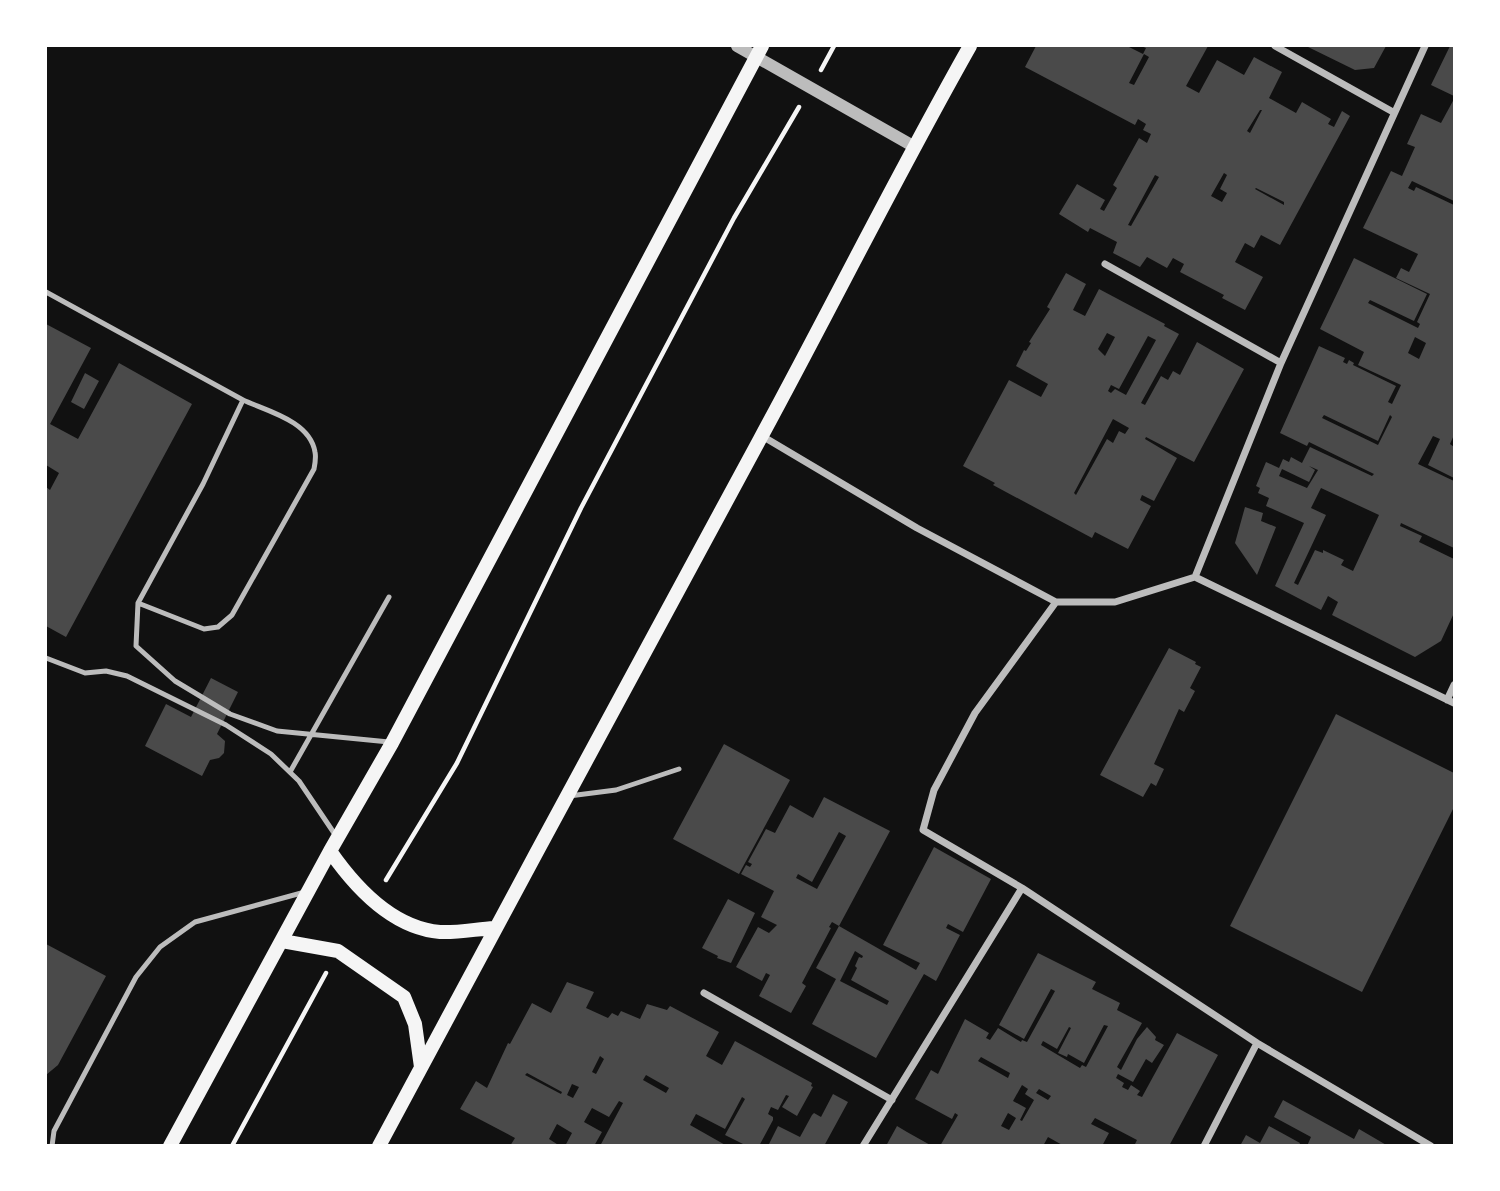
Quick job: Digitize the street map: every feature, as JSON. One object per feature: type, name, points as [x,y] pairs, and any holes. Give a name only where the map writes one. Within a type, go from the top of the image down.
[{"type":"main road","points":[[379,1146],[565,796],[762,436],[913,146],[970,46]]},
{"type":"main road","points":[[170,1146],[308,891],[392,743],[759,51]]},
{"type":"main road","points":[[334,845],[348,878],[373,901],[398,918],[426,930],[443,932],[494,928]]},
{"type":"main road","points":[[282,941],[338,951],[404,998],[415,1024],[421,1067]]},
{"type":"street","points":[[737,46],[759,51],[811,88],[913,146]]},
{"type":"street","points":[[1275,46],[1393,111]]},
{"type":"street","points":[[1195,578],[1281,363],[1393,111],[1425,46]]},
{"type":"street","points":[[1105,264],[1281,363]]},
{"type":"street","points":[[762,436],[917,528],[1056,602],[1115,602],[1195,578],[1451,701],[1454,685]]},
{"type":"street","points":[[1056,602],[975,713],[934,790],[923,831],[1022,888],[1257,1043],[1431,1146]]},
{"type":"street","points":[[863,1146],[1022,888]]},
{"type":"street","points":[[704,993],[891,1100]]},
{"type":"street","points":[[1204,1146],[1257,1043]]},
{"type":"lane","points":[[46,292],[243,400],[294,422],[310,439],[316,453],[314,469],[232,615],[218,627],[204,629],[138,603]]},
{"type":"lane","points":[[243,400],[203,484],[138,603],[136,646],[175,681],[230,714],[277,731],[392,743]]},
{"type":"lane","points":[[290,772],[389,597]]},
{"type":"lane","points":[[46,658],[85,673],[106,671],[127,676],[226,725],[271,754],[299,781],[334,845]]},
{"type":"lane","points":[[565,796],[616,790],[679,769]]},
{"type":"lane","points":[[52,1146],[54,1131],[136,977],[160,947],[195,922],[308,891]]},
{"type":"path","points":[[373,901],[457,763],[581,508],[734,218],[834,46]]},
{"type":"path","points":[[232,1146],[338,951]]},
{"type":"building","points":[[1036,46],[1127,46],[1143,54],[1146,48],[1141,46],[1208,46],[1186,86],[1199,93],[1217,60],[1244,75],[1254,57],[1282,72],[1269,98],[1296,113],[1302,102],[1331,119],[1328,124],[1334,127],[1342,111],[1350,116],[1280,245],[1261,235],[1254,248],[1245,243],[1235,262],[1263,277],[1245,310],[1222,298],[1224,295],[1180,272],[1184,264],[1173,258],[1167,268],[1147,257],[1140,267],[1113,253],[1117,242],[1090,228],[1088,232],[1059,214],[1077,184],[1105,200],[1100,209],[1104,211],[1117,188],[1113,185],[1139,138],[1147,143],[1151,134],[1143,130],[1146,124],[1138,119],[1135,125],[1025,67]],"holes":[[[1144,54],[1149,57],[1134,85],[1129,83]],[[1260,110],[1262,110],[1250,133],[1247,131]],[[1224,173],[1227,175],[1220,189],[1227,193],[1222,202],[1211,196]],[[1155,175],[1159,177],[1131,226],[1128,225]],[[1255,189],[1284,202],[1284,205]]]},
{"type":"building","points":[[1306,46],[1386,46],[1374,68],[1355,70]]},
{"type":"building","points":[[1450,46],[1454,46],[1454,96],[1431,85]]},
{"type":"building","points":[[1454,99],[1454,201],[1412,181],[1408,188],[1414,191],[1416,187],[1454,205],[1454,435],[1450,444],[1454,447],[1454,478],[1428,465],[1440,439],[1433,436],[1418,464],[1454,481],[1454,548],[1401,523],[1400,526],[1422,536],[1419,542],[1454,559],[1454,613],[1441,641],[1415,657],[1332,615],[1338,602],[1328,596],[1321,610],[1275,586],[1304,523],[1266,506],[1269,498],[1258,493],[1260,488],[1256,486],[1266,462],[1279,468],[1283,459],[1289,462],[1291,457],[1302,463],[1310,447],[1372,476],[1374,474],[1309,442],[1307,446],[1280,433],[1319,346],[1345,358],[1343,362],[1347,364],[1349,360],[1353,365],[1396,386],[1388,402],[1392,404],[1401,385],[1358,365],[1364,352],[1320,329],[1354,258],[1427,294],[1414,321],[1370,300],[1368,303],[1418,328],[1420,324],[1417,322],[1430,294],[1396,278],[1401,268],[1409,272],[1418,254],[1363,228],[1391,171],[1402,176],[1415,147],[1407,144],[1421,114],[1441,123]],"holes":[[[1415,337],[1426,343],[1419,359],[1408,353]],[[1324,415],[1378,441],[1390,415],[1392,417],[1378,445],[1322,418]],[[1309,466],[1318,470],[1307,488],[1279,476],[1282,469],[1309,482],[1315,470]],[[1321,488],[1379,515],[1353,571],[1341,565],[1344,560],[1323,550],[1323,553],[1315,550],[1298,585],[1294,583],[1326,515],[1311,508]]]},
{"type":"building","points":[[1066,273],[1086,284],[1073,310],[1085,316],[1099,289],[1179,334],[1141,403],[1145,405],[1161,376],[1168,380],[1173,371],[1180,375],[1197,342],[1244,369],[1194,462],[1146,437],[1145,439],[1177,458],[1154,501],[1142,495],[1140,500],[1151,506],[1128,549],[1095,532],[1092,538],[963,466],[1009,380],[1041,397],[1048,384],[1016,366],[1050,309],[1047,307]],"holes":[[[1107,333],[1115,337],[1105,356],[1098,349]],[[1148,336],[1156,340],[1126,395],[1115,389],[1111,393],[1108,391],[1111,385],[1119,389]],[[1113,419],[1129,428],[1125,434],[1119,431],[1113,443],[1107,439],[1076,495],[1074,493]]]},
{"type":"building","points":[[46,324],[91,348],[50,424],[78,439],[119,363],[192,404],[66,637],[46,626],[46,487],[50,490],[59,473],[46,465]]},
{"type":"building","points":[[85,373],[99,381],[84,409],[71,402]]},
{"type":"building","points":[[1245,507],[1263,513],[1261,521],[1276,527],[1257,575],[1235,543]]},
{"type":"building","points":[[1169,648],[1201,667],[1190,688],[1195,691],[1184,712],[1179,709],[1154,764],[1164,769],[1156,786],[1151,783],[1143,797],[1100,775]]},
{"type":"building","points":[[211,678],[238,692],[217,734],[225,741],[224,753],[219,758],[210,760],[202,776],[145,746],[166,704],[191,717]]},
{"type":"building","points":[[1336,714],[1454,773],[1454,807],[1362,992],[1230,926]]},
{"type":"building","points":[[724,744],[790,780],[739,874],[673,839]]},
{"type":"building","points":[[824,797],[890,831],[839,926],[832,922],[829,927],[831,928],[802,983],[806,986],[791,1013],[759,996],[770,975],[766,973],[762,981],[736,967],[758,927],[769,933],[777,925],[761,917],[774,891],[741,874],[746,865],[750,867],[752,864],[748,862],[766,829],[775,833],[790,805],[813,818]],"holes":[[[839,832],[846,836],[817,889],[796,878],[798,874],[812,882]]]},
{"type":"building","points":[[934,847],[991,879],[963,932],[948,924],[946,928],[960,935],[936,981],[924,974],[876,1058],[812,1024],[836,979],[816,968],[839,926],[916,970],[920,963],[883,945]],"holes":[[[855,951],[863,956],[859,957],[851,980],[889,1001],[887,1005],[840,981]]]},
{"type":"building","points":[[728,899],[755,913],[731,963],[702,948]]},
{"type":"building","points":[[46,944],[106,976],[58,1065],[46,1075]]},
{"type":"building","points":[[1038,953],[1096,982],[1092,989],[1120,1003],[1117,1010],[1142,1023],[1117,1067],[1121,1070],[1137,1039],[1147,1027],[1156,1037],[1155,1040],[1164,1045],[1152,1063],[1146,1059],[1133,1082],[1118,1074],[1116,1078],[1124,1083],[1122,1087],[1128,1090],[1131,1085],[1140,1091],[1137,1095],[1142,1097],[1177,1033],[1218,1055],[1169,1146],[1134,1146],[1137,1140],[1095,1118],[1091,1124],[1109,1133],[1102,1146],[1064,1146],[1048,1137],[1043,1146],[940,1146],[958,1115],[955,1113],[952,1119],[915,1099],[931,1070],[938,1074],[965,1019],[989,1033],[986,1038],[990,1040],[998,1028],[1021,1042],[1027,1042],[1055,991],[1051,989],[1024,1039],[999,1025]],"holes":[[[1104,1025],[1108,1026],[1086,1067],[1082,1065],[1080,1068],[1041,1045],[1043,1041],[1057,1049],[1069,1027],[1071,1028],[1058,1053],[1067,1057],[1068,1054],[1084,1063]],[[981,1057],[1010,1073],[1008,1078],[978,1061]],[[1022,1085],[1028,1089],[1025,1094],[1034,1100],[1022,1121],[1020,1120],[1026,1108],[1013,1101]],[[1039,1089],[1051,1096],[1048,1100],[1036,1093]],[[1008,1113],[1016,1118],[1009,1130],[1001,1126]]]},
{"type":"building","points":[[567,982],[594,992],[586,1008],[608,1018],[612,1013],[618,1016],[621,1011],[640,1019],[647,1004],[667,1010],[670,1006],[719,1032],[706,1056],[722,1065],[735,1041],[812,1083],[813,1087],[797,1116],[782,1107],[789,1096],[786,1095],[778,1110],[771,1107],[768,1114],[773,1120],[759,1146],[747,1146],[725,1135],[745,1099],[742,1097],[725,1129],[696,1114],[690,1125],[727,1146],[600,1146],[623,1103],[619,1101],[609,1117],[592,1108],[584,1122],[602,1132],[594,1146],[565,1146],[572,1133],[557,1124],[549,1139],[560,1146],[510,1146],[515,1138],[460,1109],[476,1081],[487,1088],[508,1043],[510,1044],[532,1003],[551,1013]],"holes":[[[600,1056],[604,1059],[596,1074],[592,1072]],[[527,1073],[562,1092],[561,1094],[525,1075]],[[646,1075],[669,1088],[666,1093],[643,1080]],[[572,1084],[579,1087],[573,1098],[567,1095]]]},
{"type":"building","points":[[833,1094],[848,1102],[824,1146],[768,1146],[778,1126],[800,1137],[814,1113],[821,1117]]},
{"type":"building","points":[[1283,1100],[1354,1139],[1359,1129],[1388,1146],[1307,1146],[1311,1137],[1274,1117]]},
{"type":"building","points":[[897,1126],[907,1132],[932,1146],[886,1146]]},
{"type":"building","points":[[1269,1126],[1300,1143],[1299,1146],[1240,1146],[1246,1135],[1260,1143]]}]
